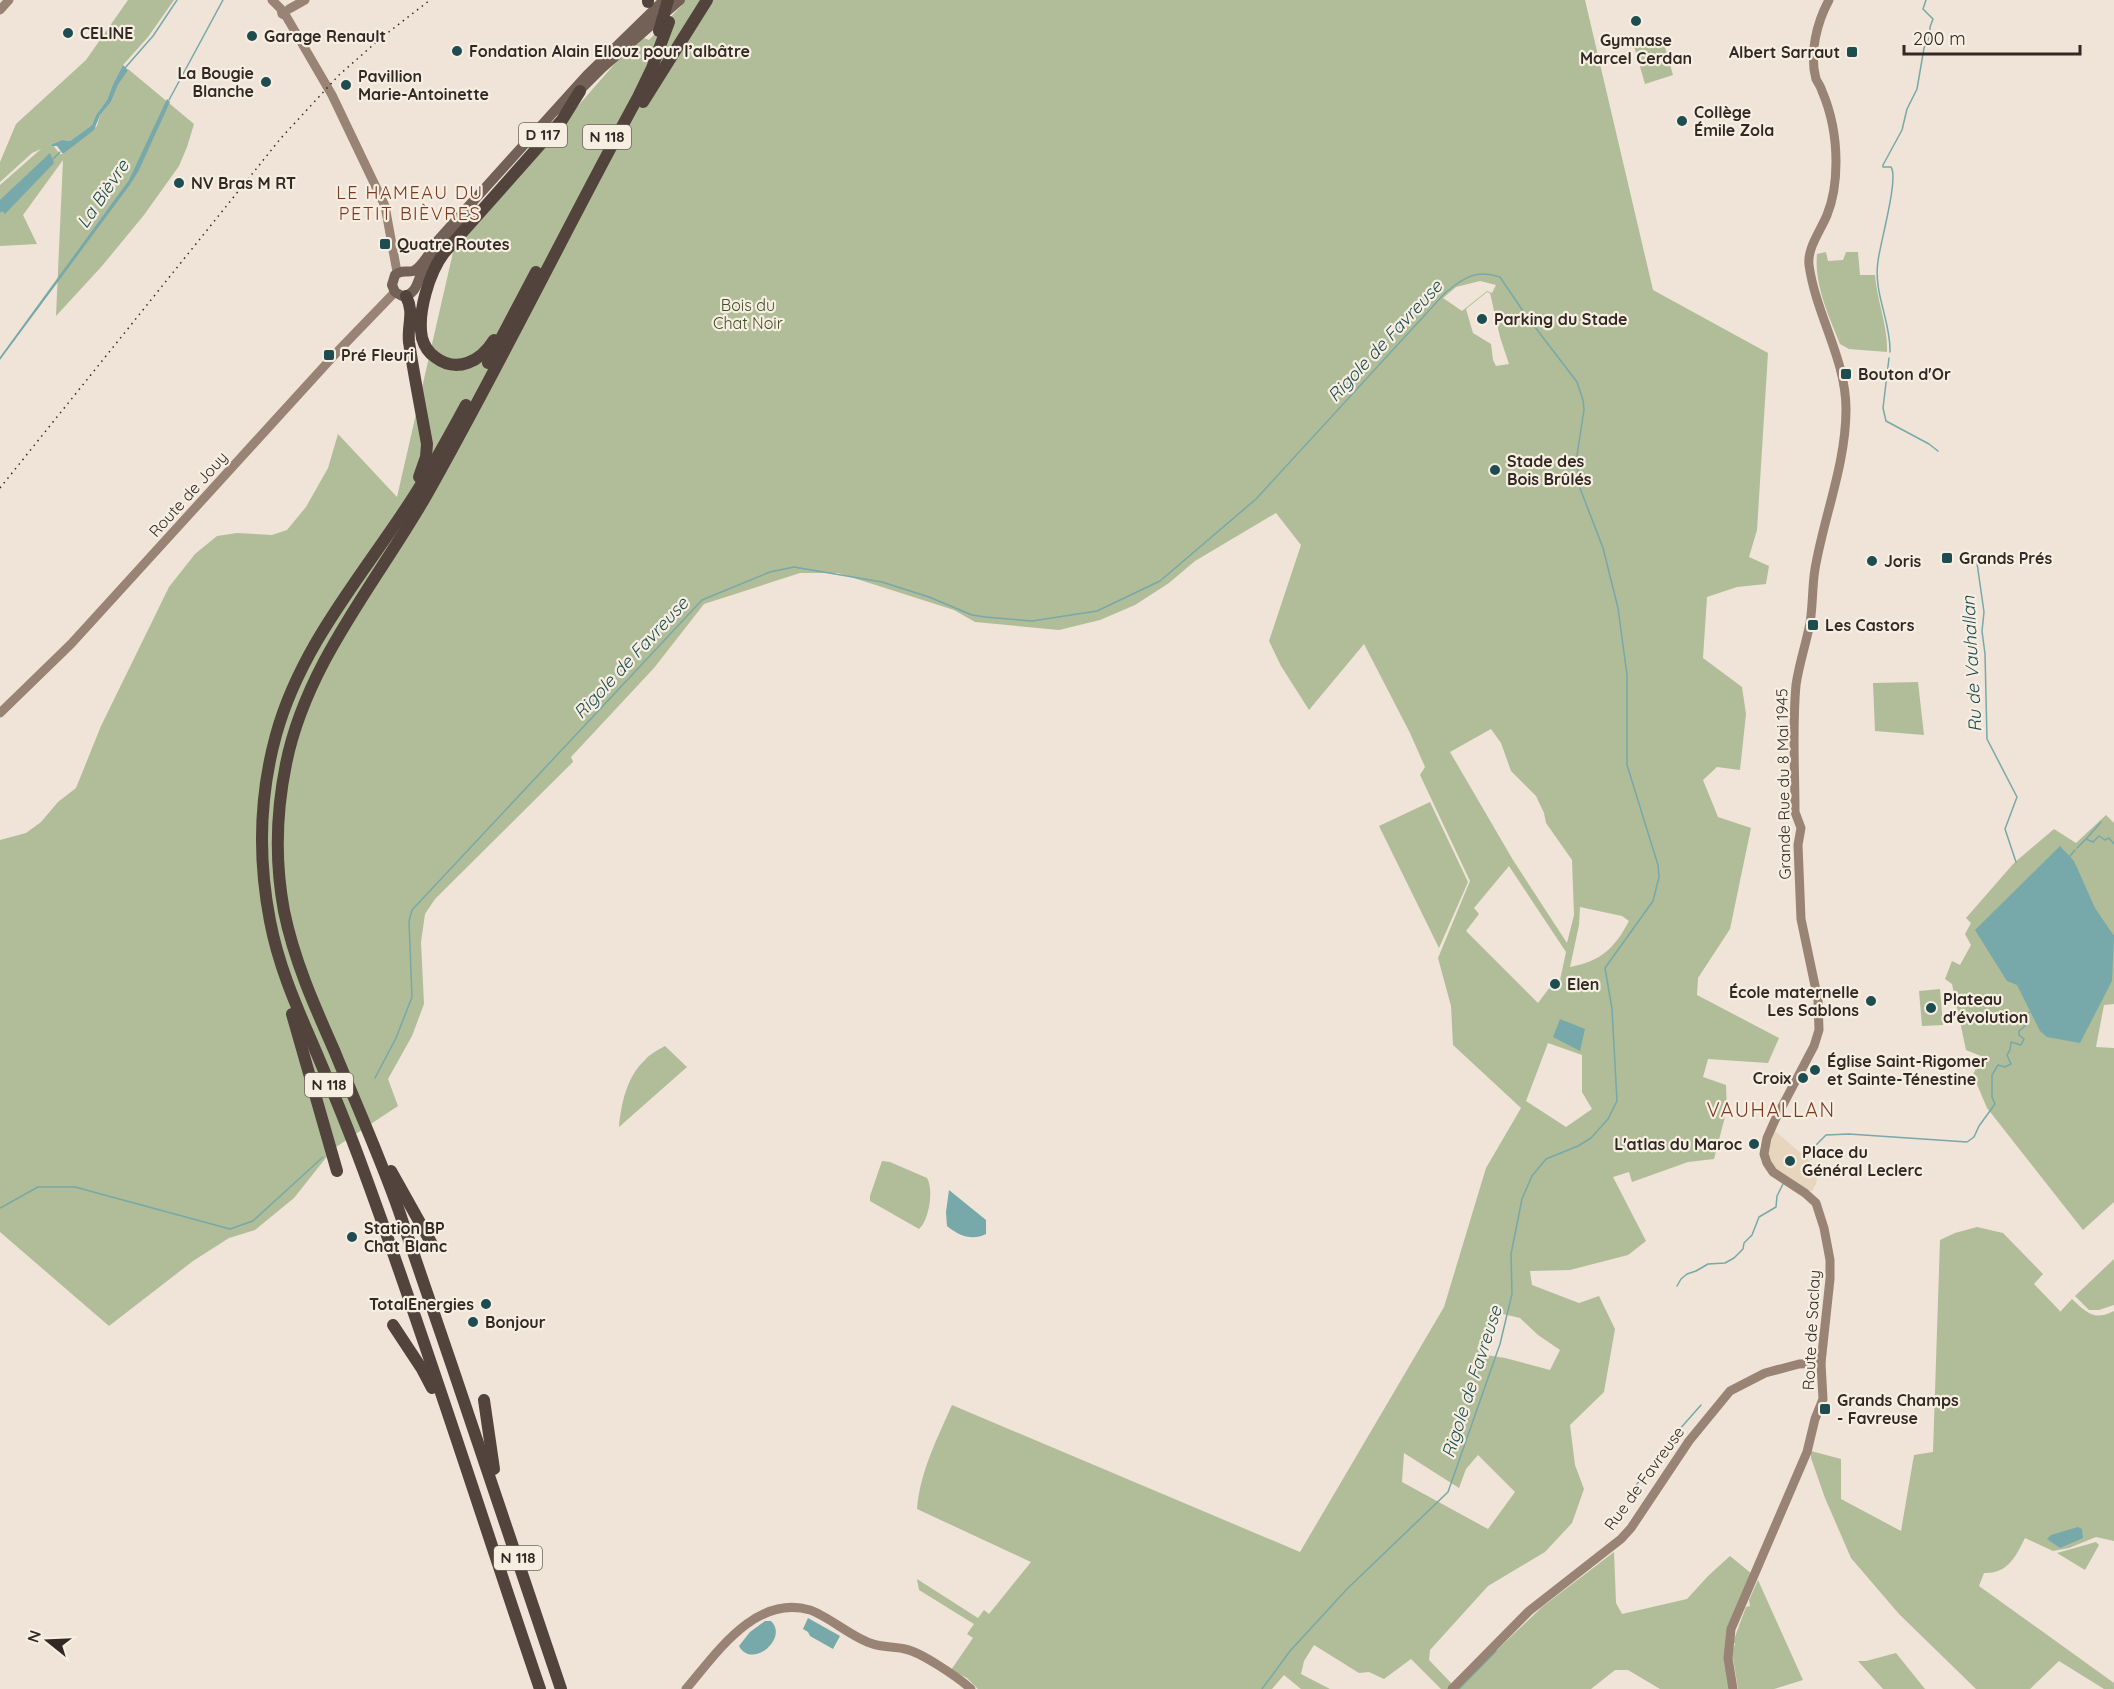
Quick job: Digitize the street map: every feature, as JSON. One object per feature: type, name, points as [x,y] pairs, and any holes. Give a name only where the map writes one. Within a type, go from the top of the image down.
[{"type":"highway","name":"N 118","points":[[540,1689],[363,1168],[286,981],[267,908],[261,840],[265,784],[276,733],[298,675],[346,593],[414,496],[438,456],[631,93],[658,31],[666,0]]},
{"type":"highway","name":"N 118","points":[[561,1689],[381,1160],[313,1003],[293,948],[281,891],[278,842],[279,808],[287,758],[305,702],[332,646],[402,536],[449,454],[652,68],[676,0]]},
{"type":"highway","points":[[614,141],[624,132],[707,0]]},
{"type":"highway","points":[[504,333],[496,335],[479,357],[463,365],[448,364],[436,358],[427,348],[422,332],[423,310],[430,279],[444,253],[562,120],[580,92]]},
{"type":"highway","points":[[401,294],[411,305],[409,339],[427,444],[423,468],[413,488],[414,496]]},
{"type":"highway","points":[[286,981],[287,995],[337,1172]]},
{"type":"highway","points":[[381,1160],[392,1172],[433,1246]]},
{"type":"highway","points":[[393,1325],[422,1369],[433,1391],[441,1397]]},
{"type":"highway","points":[[484,1400],[496,1478],[495,1491]]},
{"type":"main road","points":[[0,9],[9,0]]},
{"type":"main road","points":[[272,0],[285,11],[332,95],[385,206],[397,273]]},
{"type":"main road","points":[[285,11],[305,0]]},
{"type":"main road","points":[[637,26],[666,0]]},
{"type":"main road","name":"D 117","points":[[414,277],[547,131],[575,95],[602,68],[680,0]]},
{"type":"main road","name":"Grande Rue du 8 Mai 1945","points":[[1765,1160],[1765,1149],[1774,1120],[1814,1046],[1819,1030],[1818,1000],[1801,919],[1798,845],[1801,828],[1795,812],[1795,704],[1798,675],[1810,620],[1815,571],[1840,465],[1846,411],[1845,389],[1840,367],[1818,301],[1809,260],[1833,197],[1835,179],[1836,147],[1823,92],[1820,62],[1824,25],[1831,0]]},
{"type":"main road","points":[[637,26],[648,1]]},
{"type":"main road","name":"D 117","points":[[414,277],[439,239],[587,75],[637,26]]},
{"type":"main road","points":[[404,270],[414,277],[414,291],[401,294],[392,282],[397,273],[404,270]]},
{"type":"main road","name":"Route de Jouy","points":[[0,713],[78,636],[335,354],[401,294]]},
{"type":"main road","name":"Route de Saclay","points":[[1732,1689],[1728,1658],[1730,1635],[1807,1452],[1815,1419],[1823,1399],[1821,1363],[1830,1279],[1830,1260],[1824,1228],[1816,1203],[1773,1172],[1765,1160]]},
{"type":"main road","name":"Rue de Favreuse","points":[[1452,1689],[1529,1611],[1621,1539],[1689,1442],[1730,1391],[1765,1373],[1799,1364],[1821,1363]]},
{"type":"main road","points":[[686,1689],[722,1647],[751,1621],[763,1614],[793,1608],[811,1611],[866,1642],[883,1648],[908,1649],[971,1689]]},
{"type":"green space","points":[[128,0],[174,0],[148,37],[123,65],[107,100],[92,125],[70,141],[62,140],[52,144],[60,154],[63,154],[97,126],[100,115],[111,102],[128,69],[194,124],[179,166],[144,215],[102,266],[56,316],[63,160],[23,215],[37,244],[0,246],[0,185],[41,149],[32,153],[0,182],[0,162],[16,124],[86,60]]},
{"type":"green space","name":"Bois du Chat Noir","points":[[682,0],[1585,0],[1653,290],[1768,353],[1757,530],[1749,557],[1769,566],[1766,584],[1737,587],[1707,597],[1703,658],[1742,687],[1746,714],[1740,770],[1717,767],[1703,780],[1718,817],[1751,828],[1730,929],[1698,978],[1697,995],[1779,1038],[1768,1063],[1708,1059],[1703,1077],[1726,1085],[1727,1109],[1714,1159],[1688,1162],[1632,1182],[1629,1172],[1613,1177],[1646,1241],[1628,1255],[1570,1270],[1530,1271],[1532,1285],[1579,1303],[1599,1296],[1615,1329],[1604,1392],[1570,1425],[1575,1465],[1584,1489],[1572,1523],[1545,1552],[1488,1586],[1430,1650],[1429,1660],[1453,1685],[1448,1689],[1441,1689],[1411,1659],[1384,1679],[1369,1672],[1359,1673],[1314,1645],[1304,1661],[1301,1674],[1330,1689],[1301,1689],[1284,1675],[1272,1689],[978,1689],[967,1678],[951,1670],[973,1638],[967,1634],[974,1624],[919,1590],[917,1579],[978,1618],[984,1610],[989,1614],[1031,1562],[917,1509],[925,1469],[952,1405],[1300,1552],[1444,1307],[1486,1168],[1521,1108],[1453,1045],[1451,1006],[1438,958],[1470,881],[1420,775],[1425,767],[1410,733],[1364,644],[1309,710],[1281,666],[1269,641],[1301,545],[1276,513],[1195,561],[1169,583],[1135,605],[1100,620],[1059,630],[975,622],[954,610],[838,573],[800,573],[704,604],[654,668],[571,757],[573,762],[435,899],[425,914],[421,942],[424,1004],[412,1036],[388,1079],[398,1106],[333,1149],[294,1198],[255,1230],[229,1238],[193,1261],[109,1326],[0,1232],[0,840],[26,833],[41,822],[58,802],[76,788],[101,726],[169,587],[195,554],[217,536],[237,533],[272,535],[287,530],[306,507],[328,468],[338,434],[397,497],[454,248],[639,36],[649,40],[682,5]],"holes":[[[1480,281],[1496,285],[1492,293],[1487,291],[1462,311],[1443,298],[1456,287]],[[1487,292],[1490,293],[1509,364],[1496,366],[1491,344],[1473,333],[1466,309]],[[1491,729],[1501,743],[1511,771],[1536,796],[1546,823],[1572,860],[1574,915],[1567,943],[1513,860],[1450,752]],[[1509,866],[1566,952],[1560,980],[1556,979],[1538,1003],[1466,931],[1479,914],[1474,908]],[[1580,907],[1622,916],[1629,921],[1618,939],[1606,952],[1590,961],[1570,967],[1579,925]],[[1548,1043],[1582,1055],[1582,1092],[1592,1109],[1566,1127],[1526,1101]],[[1503,1314],[1520,1318],[1538,1335],[1560,1350],[1550,1370],[1480,1354],[1482,1339]],[[1404,1453],[1459,1488],[1466,1469],[1478,1455],[1515,1492],[1488,1529],[1402,1482]]]},
{"type":"green space","points":[[1662,37],[1673,75],[1645,84],[1634,46]]},
{"type":"green space","points":[[1826,252],[1828,261],[1843,260],[1846,252],[1858,252],[1860,275],[1875,275],[1886,333],[1887,352],[1849,349],[1840,344],[1823,300],[1818,277],[1817,254]]},
{"type":"green space","points":[[1918,682],[1924,735],[1875,731],[1873,683]]},
{"type":"green space","points":[[1430,802],[1468,882],[1439,948],[1379,826]]},
{"type":"green space","points":[[2106,815],[2114,823],[2114,1004],[2104,1005],[2096,1047],[2114,1048],[2114,1202],[2083,1230],[1987,1108],[1973,1075],[1981,1056],[1966,1050],[1952,984],[1945,979],[1952,961],[1960,965],[1971,945],[1965,934],[1971,923],[1966,918],[2014,863],[2054,829],[2076,843]]},
{"type":"green space","name":"Plateau d'évolution","points":[[1940,989],[1943,1025],[1922,1026],[1919,991]]},
{"type":"green space","points":[[665,1046],[687,1067],[619,1127],[623,1100],[629,1082],[647,1058]]},
{"type":"green space","points":[[882,1161],[890,1162],[927,1178],[930,1190],[929,1205],[923,1225],[919,1229],[870,1201]]},
{"type":"green space","points":[[1977,1227],[2003,1233],[2043,1274],[2034,1284],[2060,1311],[2059,1313],[2072,1299],[2091,1314],[2101,1315],[2114,1311],[2114,1541],[2096,1537],[2069,1548],[2053,1551],[2025,1538],[2010,1563],[1992,1573],[1984,1573],[1979,1586],[2114,1683],[2114,1689],[2104,1689],[2059,1661],[2030,1689],[1976,1689],[1899,1614],[1851,1558],[1825,1498],[1811,1458],[1811,1451],[1841,1459],[1841,1499],[1901,1531],[1914,1455],[1933,1452],[1940,1240]]},
{"type":"green space","points":[[2114,1259],[2114,1305],[2099,1310],[2089,1310],[2075,1296]]},
{"type":"green space","points":[[2096,1542],[2099,1545],[2085,1570],[2057,1553]]},
{"type":"green space","points":[[1614,1552],[1616,1603],[1622,1614],[1687,1599],[1730,1556],[1752,1574],[1733,1622],[1732,1689],[1660,1689],[1628,1670],[1615,1670],[1591,1689],[1456,1689],[1542,1607]]},
{"type":"green space","points":[[1758,1580],[1803,1680],[1774,1689],[1738,1689],[1732,1652],[1735,1644],[1733,1642],[1746,1607],[1750,1606],[1749,1600]]},
{"type":"green space","points":[[1896,1653],[1925,1689],[1883,1689],[1858,1661]]},
{"type":"shaded area","name":"Place du Général Leclerc","points":[[1774,1130],[1811,1162],[1819,1166],[1816,1184],[1812,1191],[1805,1190],[1774,1168],[1768,1155]]},
{"type":"water","points":[[123,65],[128,70],[111,102],[100,115],[94,130],[63,154],[57,146],[52,146],[62,140],[70,141],[92,125],[107,100]]},
{"type":"water","points":[[167,99],[170,102],[138,172],[0,360],[129,180]]},
{"type":"water","points":[[50,153],[54,163],[5,214],[2,211],[0,213],[0,200]]},
{"type":"water","points":[[2060,846],[2074,861],[2095,908],[2114,936],[2112,981],[2080,1043],[2047,1037],[2040,1031],[2017,985],[2007,981],[1975,930]]},
{"type":"water","points":[[1560,1019],[1585,1029],[1580,1051],[1553,1037]]},
{"type":"water","points":[[949,1190],[986,1220],[986,1234],[976,1237],[966,1236],[947,1226]]},
{"type":"water","points":[[2078,1527],[2082,1529],[2083,1538],[2060,1548],[2047,1539],[2051,1535]]},
{"type":"water","points":[[808,1618],[840,1636],[833,1649],[810,1636],[803,1629]]},
{"type":"water","points":[[765,1621],[771,1621],[775,1628],[772,1643],[760,1653],[752,1655],[745,1653],[739,1646],[750,1632]]},
{"type":"waterway","points":[[125,68],[153,36],[177,0]]},
{"type":"waterway","name":"La Bièvre","points":[[169,100],[223,0]]},
{"type":"waterway","name":"Ru de Vauhallan","points":[[1890,352],[1877,273],[1893,184],[1891,167],[1883,167],[1883,165],[1902,130],[1907,109],[1917,89],[1924,48],[1930,36],[1933,19],[1923,9],[1926,0]]},
{"type":"waterway","points":[[53,159],[60,152]]},
{"type":"waterway","name":"Rigole de Favreuse","points":[[375,1078],[396,1038],[412,997],[409,921],[412,910],[702,600],[770,572],[794,567],[882,582],[929,597],[972,615],[985,617],[1032,621],[1097,611],[1160,581],[1256,499],[1445,293],[1470,276],[1484,274],[1500,277],[1577,382],[1583,400],[1584,410],[1577,455],[1578,483],[1603,548],[1618,608],[1627,675],[1627,765],[1658,865],[1659,877],[1653,901],[1605,968],[1612,1009],[1617,1101],[1608,1119],[1591,1138],[1546,1159],[1532,1176],[1522,1199],[1511,1254],[1512,1294],[1500,1344],[1448,1492],[1347,1589],[1290,1651],[1262,1689]]},
{"type":"waterway","name":"Ru de Vauhallan","points":[[1889,358],[1883,408],[1886,421],[1938,451]]},
{"type":"waterway","name":"Ru de Vauhallan","points":[[1977,563],[1984,612],[1982,631],[1985,654],[1987,739],[2017,797],[2005,829],[2016,862]]},
{"type":"waterway","points":[[2086,839],[2101,822]]},
{"type":"waterway","points":[[2077,848],[2086,839],[2093,842],[2099,836],[2105,840],[2109,838],[2114,844]]},
{"type":"waterway","points":[[2070,856],[2075,850]]},
{"type":"waterway","name":"Ru de Vauhallan","points":[[1812,1159],[1813,1148],[1826,1135],[1849,1134],[1967,1142],[1974,1137],[1995,1104],[1992,1097],[1992,1075],[1998,1065],[2005,1067],[2011,1064],[2007,1055],[2011,1042],[2021,1045],[2024,1039],[2019,1035],[2019,1031],[2026,1025],[2024,1017],[2030,1012]]},
{"type":"waterway","name":"Rigole de Favreuse","points":[[0,1208],[38,1187],[75,1187],[230,1229],[253,1221],[323,1157]]},
{"type":"waterway","name":"Ru de Vauhallan","points":[[1677,1286],[1687,1274],[1708,1264],[1725,1263],[1734,1258],[1752,1235],[1759,1217],[1776,1207],[1777,1196],[1783,1184]]},
{"type":"waterway","name":"Ru de Vauhallan","points":[[1631,1492],[1671,1439],[1701,1405]]},
{"type":"waterway","name":"Ru de Vauhallan","points":[[1459,1689],[1496,1651]]},
{"type":"railway","points":[[0,488],[281,138],[339,75],[381,38],[430,0]]},
{"type":"place","name":"Gymnase Marcel Cerdan","points":[[1636,21]]},
{"type":"place","name":"CELINE","points":[[68,33]]},
{"type":"place","name":"Garage Renault","points":[[252,36]]},
{"type":"place","name":"Fondation Alain Ellouz pour l’albâtre","points":[[457,51]]},
{"type":"place","name":"Albert Sarraut","points":[[1852,52]]},
{"type":"place","name":"La Bougie Blanche","points":[[266,82]]},
{"type":"place","name":"Pavillion Marie-Antoinette","points":[[346,85]]},
{"type":"place","name":"Collège Émile Zola","points":[[1682,121]]},
{"type":"place","name":"NV Bras M RT","points":[[179,183]]},
{"type":"place","name":"Quatre Routes","points":[[385,244]]},
{"type":"place","name":"Parking du Stade","points":[[1482,319]]},
{"type":"place","name":"Pré Fleuri","points":[[329,355]]},
{"type":"place","name":"Bouton d'Or","points":[[1846,374]]},
{"type":"place","name":"Stade des Bois Brûlés","points":[[1495,470]]},
{"type":"place","name":"Grands Prés","points":[[1947,558]]},
{"type":"place","name":"Joris","points":[[1872,561]]},
{"type":"place","name":"Les Castors","points":[[1813,625]]},
{"type":"place","name":"Elen","points":[[1555,984]]},
{"type":"place","name":"École maternelle Les Sablons","points":[[1871,1001]]},
{"type":"place","name":"Plateau d'évolution","points":[[1931,1008]]},
{"type":"place","name":"Église Saint-Rigomer et Sainte-Ténestine","points":[[1815,1070]]},
{"type":"place","name":"Croix","points":[[1803,1078]]},
{"type":"place","name":"L'atlas du Maroc","points":[[1754,1144]]},
{"type":"place","name":"Place du Général Leclerc","points":[[1790,1161]]},
{"type":"place","name":"Station BP Chat Blanc","points":[[352,1237]]},
{"type":"place","name":"TotalEnergies","points":[[486,1304]]},
{"type":"place","name":"Bonjour","points":[[473,1322]]},
{"type":"place","name":"Grands Champs - Favreuse","points":[[1825,1409]]},
{"type":"district","name":"LE HAMEAU DU PETIT BIÈVRES","points":[[410,203]]},
{"type":"district","name":"VAUHALLAN","points":[[1771,1110]]}]
